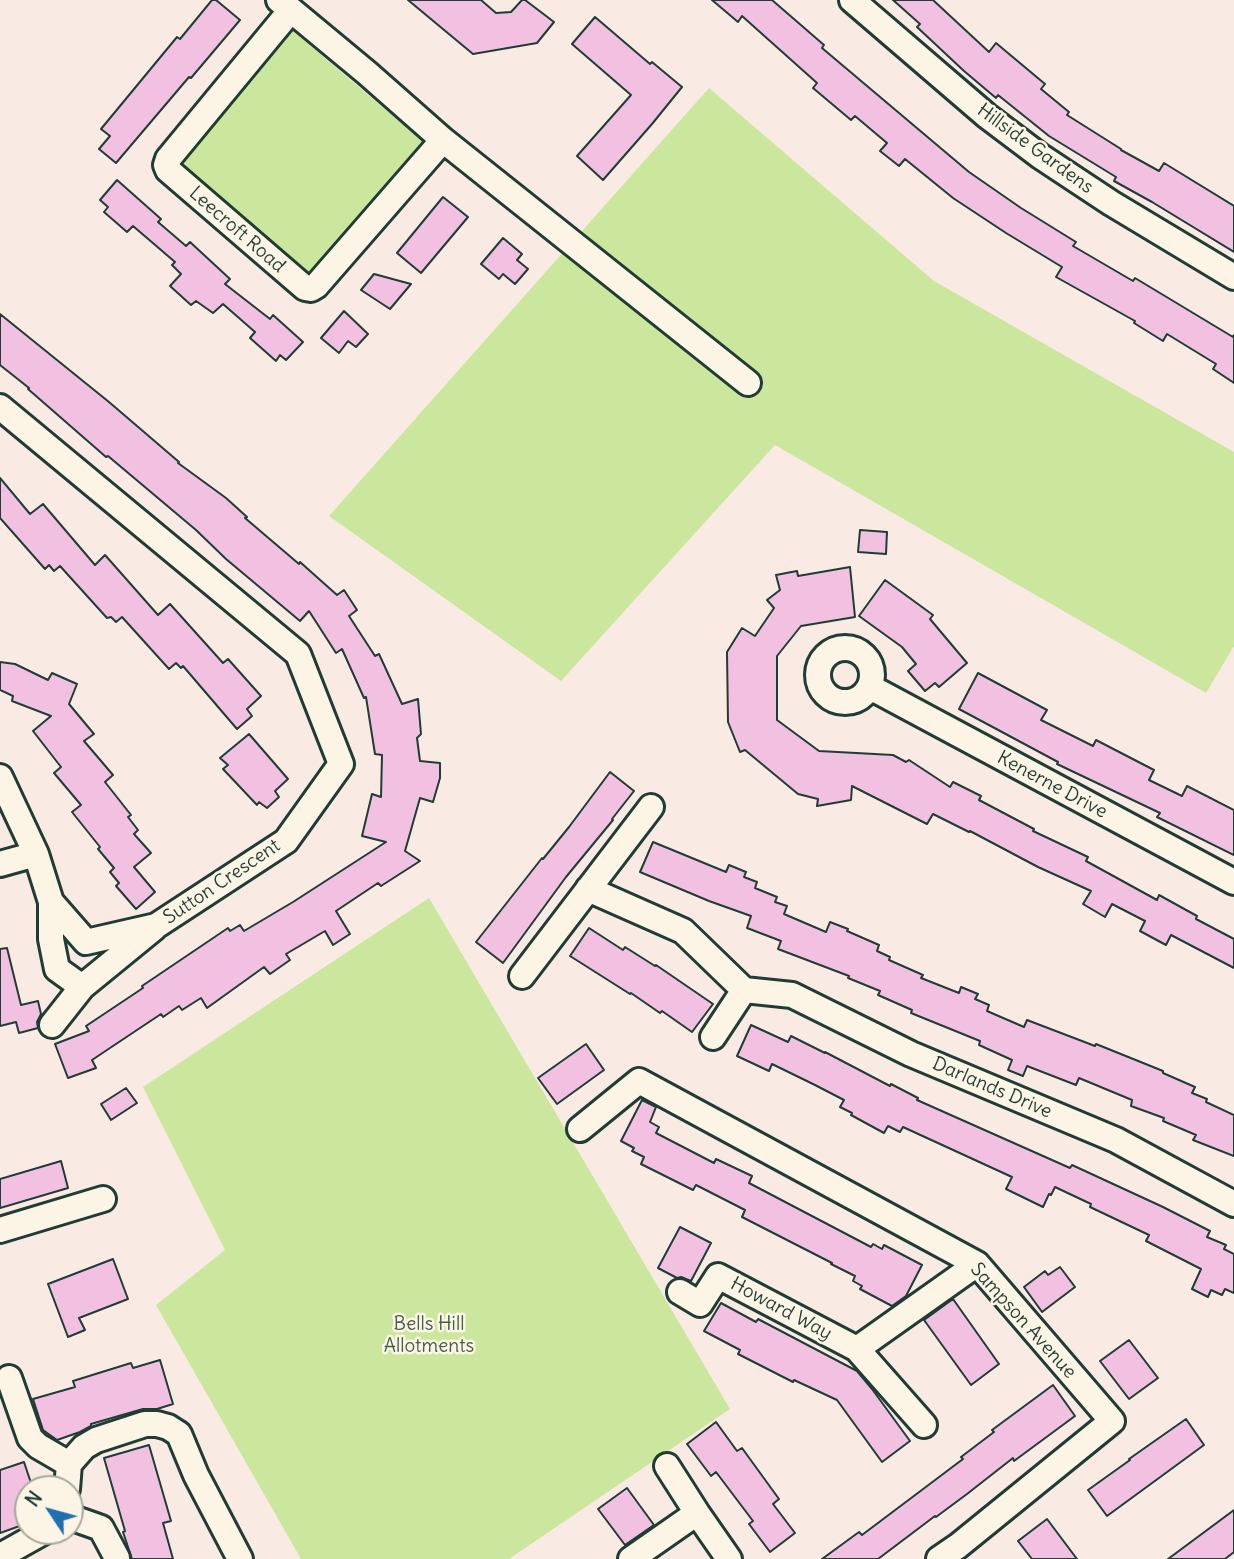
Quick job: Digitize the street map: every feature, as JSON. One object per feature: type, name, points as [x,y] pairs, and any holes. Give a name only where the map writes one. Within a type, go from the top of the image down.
[{"type":"street","name":"Hillside Gardens","points":[[852,0],[986,116],[1040,156],[1111,203],[1234,276]]},
{"type":"street","name":"Leecroft Road","points":[[443,139],[311,289],[304,288],[168,170],[166,165],[285,5],[443,139],[748,383]]},
{"type":"street","name":"Sutton Crescent","points":[[0,407],[298,654],[341,764],[286,841],[156,926],[86,942],[51,902],[36,854],[0,776]]},
{"type":"street","name":"Kenerne Drive","points":[[870,687],[1234,883]]},
{"type":"street","points":[[522,976],[651,807]]},
{"type":"street","points":[[0,864],[36,854]]},
{"type":"street","points":[[588,889],[683,931],[744,990],[713,1037]]},
{"type":"street","points":[[51,902],[51,939],[57,969],[82,987]]},
{"type":"street","points":[[52,1025],[82,987],[156,926]]},
{"type":"street","name":"Darlands Drive","points":[[744,990],[792,995],[911,1054],[1116,1140],[1234,1204]]},
{"type":"street","name":"Sampson Avenue","points":[[580,1129],[639,1081],[977,1264],[1112,1421],[956,1555]]},
{"type":"street","points":[[0,1230],[103,1199]]},
{"type":"street","points":[[857,1349],[977,1264]]},
{"type":"street","name":"Howard Way","points":[[680,1292],[700,1304],[718,1276],[857,1349],[924,1425]]},
{"type":"street","points":[[9,1378],[30,1438],[38,1446],[69,1464]]},
{"type":"street","points":[[68,1475],[69,1464],[84,1447],[96,1440],[145,1424],[168,1427],[179,1434],[196,1475],[240,1559]]},
{"type":"street","points":[[667,1466],[729,1559]]},
{"type":"street","points":[[631,1559],[697,1513]]},
{"type":"street","points":[[84,1522],[101,1528],[117,1558]]},
{"type":"street","points":[[1,1559],[21,1545]]},
{"type":"green space","points":[[288,27],[425,143],[309,277],[180,167]]},
{"type":"green space","points":[[709,88],[934,281],[1234,452],[1234,646],[1206,693],[775,445],[561,681],[329,516]]},
{"type":"green space","name":"Bells Hill Allotments","points":[[429,898],[730,1409],[509,1559],[301,1559],[156,1305],[225,1250],[143,1087]]},
{"type":"building","points":[[212,0],[216,0],[240,20],[116,163],[99,149],[110,136],[101,129],[177,37],[180,39]]},
{"type":"building","points":[[408,0],[481,0],[496,13],[511,12],[525,0],[554,22],[537,43],[473,54]]},
{"type":"building","points":[[712,0],[772,0],[824,45],[822,48],[969,172],[1076,242],[1073,246],[1133,281],[1135,278],[1233,337],[1234,335],[1234,383],[1213,369],[1216,364],[1167,334],[1163,341],[1134,323],[1135,321],[1056,277],[1062,267],[953,198],[905,159],[899,166],[880,151],[887,143],[855,116],[851,120],[813,88],[817,83],[742,16],[738,22]]},
{"type":"building","points":[[893,0],[933,0],[989,52],[996,43],[1045,84],[1041,89],[1069,112],[1067,115],[1159,171],[1164,163],[1234,206],[1234,252],[1114,181],[1116,177],[1049,136],[998,95],[996,98],[917,27],[920,24]]},
{"type":"building","points":[[595,17],[650,64],[652,62],[682,87],[603,180],[577,156],[631,95],[572,44]]},
{"type":"building","points":[[117,180],[161,219],[158,222],[186,246],[190,242],[230,279],[225,284],[270,319],[273,315],[303,342],[286,360],[280,355],[276,361],[250,338],[255,332],[223,304],[213,313],[196,301],[191,305],[170,286],[181,274],[172,265],[175,262],[133,226],[127,232],[104,212],[108,207],[100,200]]},
{"type":"building","points":[[443,197],[468,217],[421,273],[397,253]]},
{"type":"building","points":[[503,238],[522,254],[517,260],[528,269],[515,284],[503,274],[499,279],[481,264]]},
{"type":"building","points":[[374,274],[411,284],[390,309],[361,290]]},
{"type":"building","points":[[344,311],[368,334],[356,347],[348,341],[339,353],[321,338]]},
{"type":"building","points":[[0,314],[109,402],[178,463],[226,498],[247,517],[245,518],[337,595],[344,590],[357,610],[349,616],[375,656],[379,654],[402,704],[418,699],[421,734],[417,738],[420,761],[440,763],[440,778],[433,802],[420,798],[405,851],[420,861],[381,886],[378,883],[336,911],[350,934],[333,945],[325,931],[286,954],[290,960],[270,974],[264,967],[207,1008],[201,998],[182,1010],[179,1006],[163,1017],[161,1014],[92,1060],[96,1068],[68,1078],[55,1044],[89,1031],[86,1026],[228,928],[230,931],[240,925],[244,931],[386,842],[362,836],[372,794],[381,797],[382,755],[375,754],[366,697],[364,698],[342,649],[336,653],[309,611],[300,621],[0,365]]},
{"type":"building","points":[[0,478],[30,514],[43,504],[95,565],[105,555],[158,615],[170,604],[223,663],[228,659],[261,696],[247,709],[252,716],[237,729],[183,666],[181,668],[176,663],[169,669],[122,617],[116,622],[111,617],[107,618],[60,566],[54,571],[49,565],[45,569],[0,518]]},
{"type":"building","points":[[860,530],[887,532],[886,554],[858,552]]},
{"type":"building","points":[[850,567],[855,617],[801,626],[777,656],[777,720],[819,751],[893,755],[906,762],[909,760],[950,787],[953,782],[981,796],[979,800],[1034,829],[1033,831],[1088,857],[1086,861],[1157,900],[1159,895],[1234,939],[1234,968],[1171,935],[1166,945],[1140,931],[1145,921],[1112,904],[1105,917],[1083,904],[1091,891],[933,814],[927,824],[852,786],[851,800],[817,806],[818,799],[798,794],[745,750],[740,752],[728,722],[727,652],[742,628],[755,636],[774,608],[767,600],[780,590],[776,575],[797,571],[798,576]]},
{"type":"building","points":[[885,580],[933,615],[930,619],[967,663],[939,687],[935,683],[925,691],[908,671],[916,664],[902,647],[859,616]]},
{"type":"building","points":[[0,662],[15,664],[48,680],[52,673],[77,684],[69,704],[94,734],[84,741],[113,775],[105,782],[131,815],[128,817],[138,830],[134,834],[151,853],[134,867],[155,892],[136,909],[116,886],[119,883],[110,872],[114,868],[72,812],[81,805],[54,773],[61,767],[33,731],[51,716],[12,701],[13,696],[0,690]]},
{"type":"building","points":[[978,673],[1047,710],[1041,720],[1093,746],[1096,740],[1154,770],[1149,780],[1182,796],[1187,786],[1234,810],[1234,855],[1157,817],[1160,813],[1057,764],[1058,762],[959,709]]},
{"type":"building","points":[[249,734],[288,779],[275,791],[279,797],[267,808],[259,802],[257,805],[223,769],[228,765],[220,758]]},
{"type":"building","points":[[610,772],[634,791],[503,963],[476,942]]},
{"type":"building","points":[[653,842],[726,872],[729,865],[746,872],[744,877],[757,882],[755,888],[777,897],[775,902],[787,906],[784,914],[826,932],[830,922],[848,929],[847,931],[879,945],[877,951],[890,957],[889,960],[923,975],[921,978],[959,993],[961,987],[978,994],[975,999],[989,1005],[987,1011],[1024,1027],[1027,1020],[1095,1046],[1096,1044],[1195,1087],[1192,1093],[1234,1115],[1234,1156],[1193,1140],[1196,1135],[1163,1121],[1164,1118],[1131,1106],[1132,1100],[1079,1078],[1076,1085],[1027,1066],[1023,1076],[1008,1070],[1012,1060],[979,1045],[980,1041],[911,1013],[912,1010],[878,995],[880,991],[848,978],[849,976],[778,949],[781,941],[747,928],[751,916],[640,872]]},
{"type":"building","points":[[589,928],[623,950],[625,947],[656,965],[713,1004],[692,1032],[570,956]]},
{"type":"building","points":[[7,948],[21,1005],[38,1001],[41,1014],[37,1022],[38,1028],[19,1033],[16,1022],[0,1026],[0,949]]},
{"type":"building","points":[[751,1025],[788,1042],[791,1036],[890,1086],[891,1084],[918,1098],[917,1100],[1070,1168],[1072,1165],[1210,1231],[1207,1237],[1226,1245],[1224,1249],[1234,1254],[1234,1293],[1225,1289],[1222,1295],[1211,1290],[1208,1297],[1192,1289],[1201,1269],[1146,1241],[1149,1235],[1090,1207],[1091,1204],[1055,1187],[1043,1207],[1006,1189],[1012,1177],[903,1127],[900,1132],[888,1126],[884,1133],[840,1107],[844,1100],[772,1064],[769,1071],[737,1056]]},
{"type":"building","points":[[586,1044],[604,1070],[557,1104],[538,1078]]},
{"type":"building","points":[[126,1088],[137,1103],[111,1120],[101,1104]]},
{"type":"building","points":[[642,1100],[656,1107],[650,1122],[659,1127],[656,1133],[714,1163],[716,1159],[752,1176],[749,1183],[871,1247],[873,1244],[882,1249],[884,1245],[922,1265],[906,1296],[892,1306],[860,1289],[862,1286],[853,1281],[855,1276],[742,1217],[745,1210],[696,1185],[693,1190],[641,1164],[644,1157],[621,1141]]},
{"type":"building","points":[[61,1161],[68,1188],[0,1208],[0,1179]]},
{"type":"building","points":[[680,1227],[711,1243],[691,1281],[677,1278],[658,1268]]},
{"type":"building","points":[[113,1259],[128,1299],[79,1318],[85,1330],[68,1337],[48,1284]]},
{"type":"building","points":[[1060,1267],[1075,1287],[1042,1312],[1024,1287],[1045,1271],[1048,1275]]},
{"type":"building","points":[[953,1299],[999,1364],[971,1385],[924,1320]]},
{"type":"building","points":[[721,1303],[756,1322],[758,1319],[857,1371],[910,1441],[882,1462],[837,1400],[794,1380],[793,1382],[738,1354],[740,1350],[704,1331]]},
{"type":"building","points":[[1129,1340],[1158,1378],[1129,1399],[1100,1361]]},
{"type":"building","points":[[160,1360],[173,1404],[157,1409],[143,1409],[91,1424],[80,1432],[57,1440],[43,1430],[33,1399],[75,1387],[73,1381],[131,1363],[133,1368]]},
{"type":"building","points":[[1053,1385],[1075,1416],[1014,1461],[1013,1458],[878,1559],[822,1559],[859,1532],[862,1535],[963,1459],[961,1457],[994,1432],[992,1430]]},
{"type":"building","points":[[1186,1419],[1204,1445],[1107,1516],[1088,1490]]},
{"type":"building","points":[[716,1422],[737,1451],[742,1448],[779,1499],[773,1504],[795,1533],[770,1552],[749,1524],[753,1521],[716,1472],[711,1476],[687,1444]]},
{"type":"building","points":[[149,1445],[171,1521],[163,1523],[173,1559],[132,1559],[104,1458]]},
{"type":"building","points":[[24,1462],[28,1475],[14,1475],[14,1528],[0,1533],[0,1470]]},
{"type":"building","points":[[627,1488],[654,1525],[625,1545],[598,1509]]},
{"type":"building","points":[[1234,1510],[1234,1552],[1225,1559],[1168,1559]]},
{"type":"building","points":[[1047,1519],[1077,1559],[1032,1559],[1018,1541]]}]
